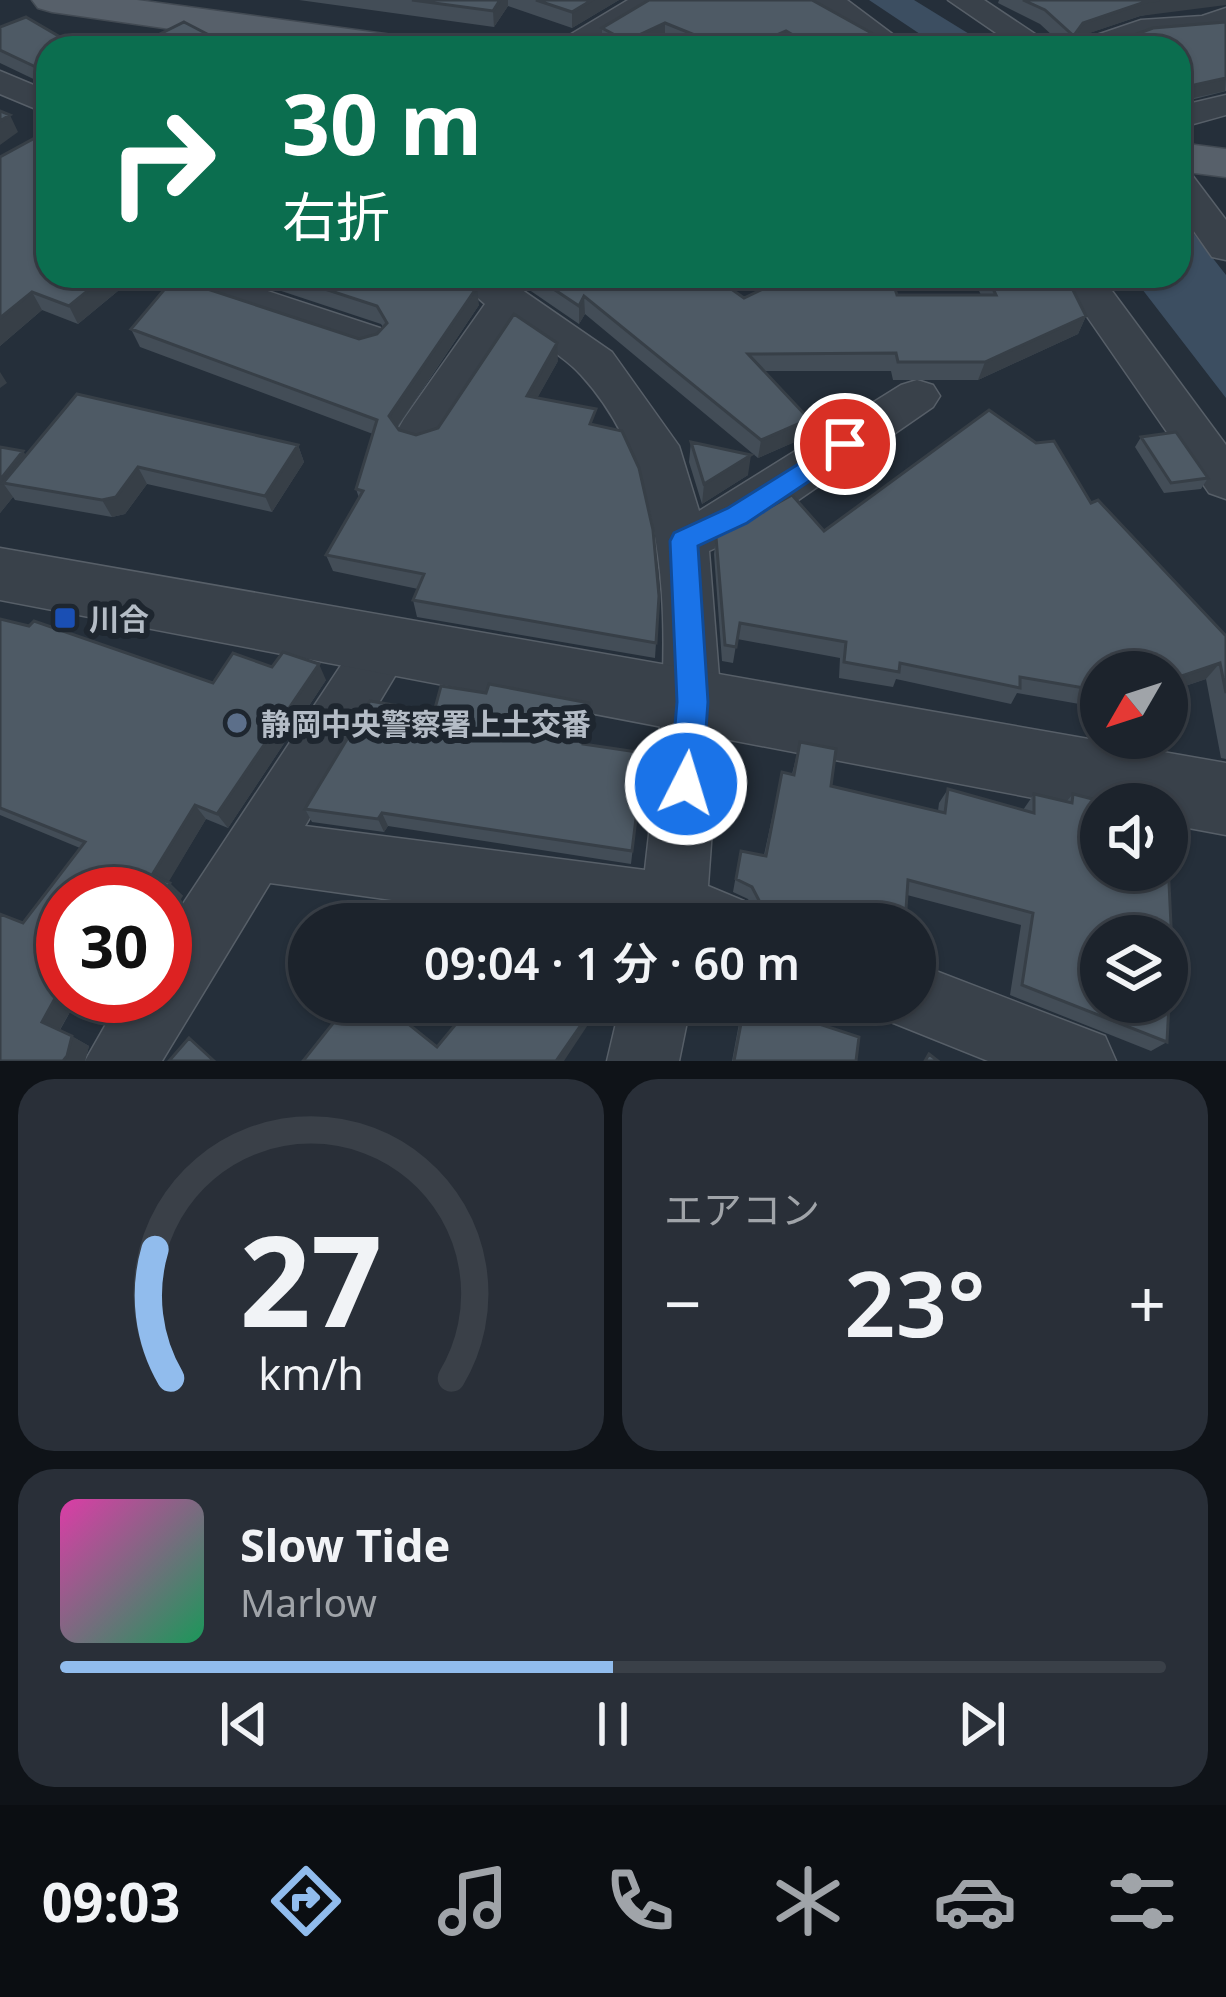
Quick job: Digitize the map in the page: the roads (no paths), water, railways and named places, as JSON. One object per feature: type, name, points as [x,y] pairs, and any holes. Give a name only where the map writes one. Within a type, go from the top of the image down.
[{"type":"main road","points":[[52,0],[185,8],[330,36]]},
{"type":"main road","points":[[1191,159],[1226,163]]},
{"type":"street","points":[[826,0],[878,36]]},
{"type":"street","points":[[963,0],[1021,36]]},
{"type":"street","points":[[585,36],[647,1]]},
{"type":"street","points":[[1122,36],[1226,17]]},
{"type":"street","points":[[1186,26],[1226,47]]},
{"type":"street","points":[[0,81],[36,98]]},
{"type":"street","points":[[1191,114],[1226,105]]},
{"type":"street","points":[[1191,200],[1226,248]]},
{"type":"street","points":[[215,288],[365,338]]},
{"type":"street","points":[[422,431],[493,288]]},
{"type":"street","points":[[494,288],[596,363],[628,401],[655,446],[683,541],[692,702],[690,903]]},
{"type":"street","points":[[1088,288],[1154,387],[1226,480]]},
{"type":"street","points":[[683,541],[737,516],[917,396]]},
{"type":"street","points":[[0,574],[1226,799]]},
{"type":"street","points":[[192,950],[386,646]]},
{"type":"street","points":[[255,850],[594,903]]},
{"type":"street","points":[[936,1006],[1072,1060]]},
{"type":"street","points":[[121,1061],[145,1023]]},
{"type":"street","points":[[643,1061],[651,1023]]},
{"type":"water","points":[[869,0],[914,0],[972,36],[923,36]]},
{"type":"water","points":[[1191,230],[1226,275],[1226,398],[1141,288],[1191,288]]},
{"type":"place","name":"川合","points":[[65,618]]},
{"type":"place","name":"静岡中央警察署上土交番","points":[[237,723]]}]
